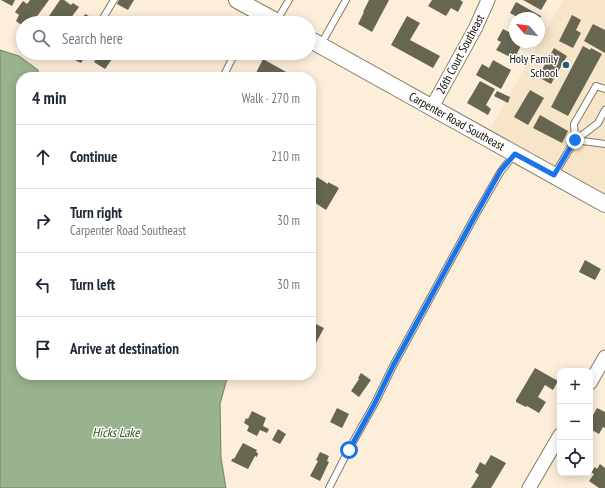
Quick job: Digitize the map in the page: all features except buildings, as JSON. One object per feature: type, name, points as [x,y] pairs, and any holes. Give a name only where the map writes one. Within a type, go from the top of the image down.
[{"type":"street","points":[[237,0],[252,16]]},
{"type":"street","name":"26th Court Southeast","points":[[432,107],[475,29],[488,0]]},
{"type":"street","name":"Carpenter Road Southeast","points":[[316,43],[605,204]]},
{"type":"street","points":[[593,378],[605,357]]},
{"type":"street","points":[[529,488],[557,440]]},
{"type":"lane","points":[[104,16],[114,0]]},
{"type":"lane","points":[[281,16],[289,0]]},
{"type":"lane","points":[[316,39],[346,0]]},
{"type":"lane","points":[[226,72],[232,60]]},
{"type":"lane","points":[[575,140],[574,124],[596,86],[605,89]]},
{"type":"lane","points":[[554,175],[575,140],[598,123],[605,110]]},
{"type":"lane","points":[[575,140],[605,144]]},
{"type":"lane","points":[[328,488],[475,216],[501,170],[515,154]]},
{"type":"shaded area","name":"Holy Family School","points":[[563,0],[605,0],[605,196],[489,131],[536,48],[545,48],[545,32]]},
{"type":"water","name":"Hicks Lake","points":[[0,50],[16,55],[16,60],[24,60],[38,70],[38,72],[16,72],[16,380],[227,380],[220,404],[221,458],[226,488],[0,488]]},
{"type":"place","name":"Holy Family School","points":[[566,65]]},
{"type":"route","points":[[349,450],[375,403],[393,366],[501,170],[515,154],[554,175],[575,140]]}]
